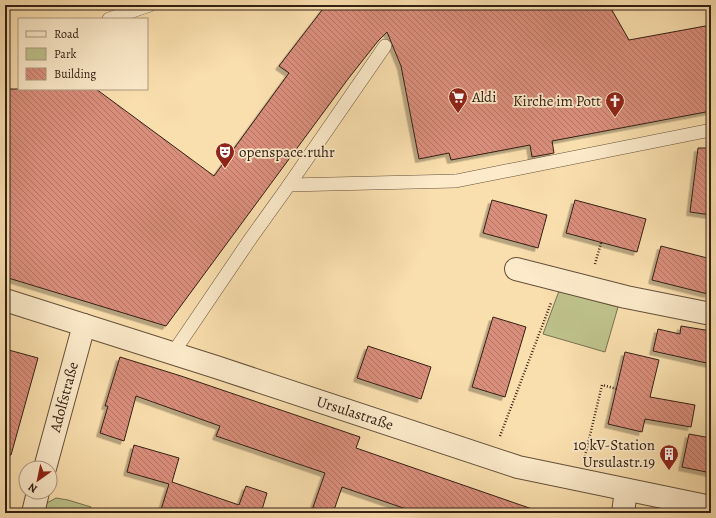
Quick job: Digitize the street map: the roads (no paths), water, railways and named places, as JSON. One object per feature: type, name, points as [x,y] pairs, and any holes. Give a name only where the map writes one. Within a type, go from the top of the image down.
[{"type":"street","points":[[516,269],[626,297],[711,314]]},
{"type":"street","name":"Ursulastraße","points":[[5,300],[172,353],[518,467],[711,507]]},
{"type":"street","name":"Adolfstraße","points":[[47,460],[84,325]]},
{"type":"street","points":[[623,513],[626,490]]},
{"type":"street","points":[[33,513],[36,500]]},
{"type":"lane","points":[[112,18],[150,5]]},
{"type":"lane","points":[[172,353],[385,46]]},
{"type":"lane","points":[[289,185],[456,181],[711,130]]},
{"type":"place","name":"Aldi","points":[[458,114]]},
{"type":"place","name":"Kirche im Pott","points":[[615,118]]},
{"type":"place","name":"openspace.ruhr","points":[[225,169]]},
{"type":"place","name":"10 kV-Station Ursulastr.19","points":[[669,471]]}]
